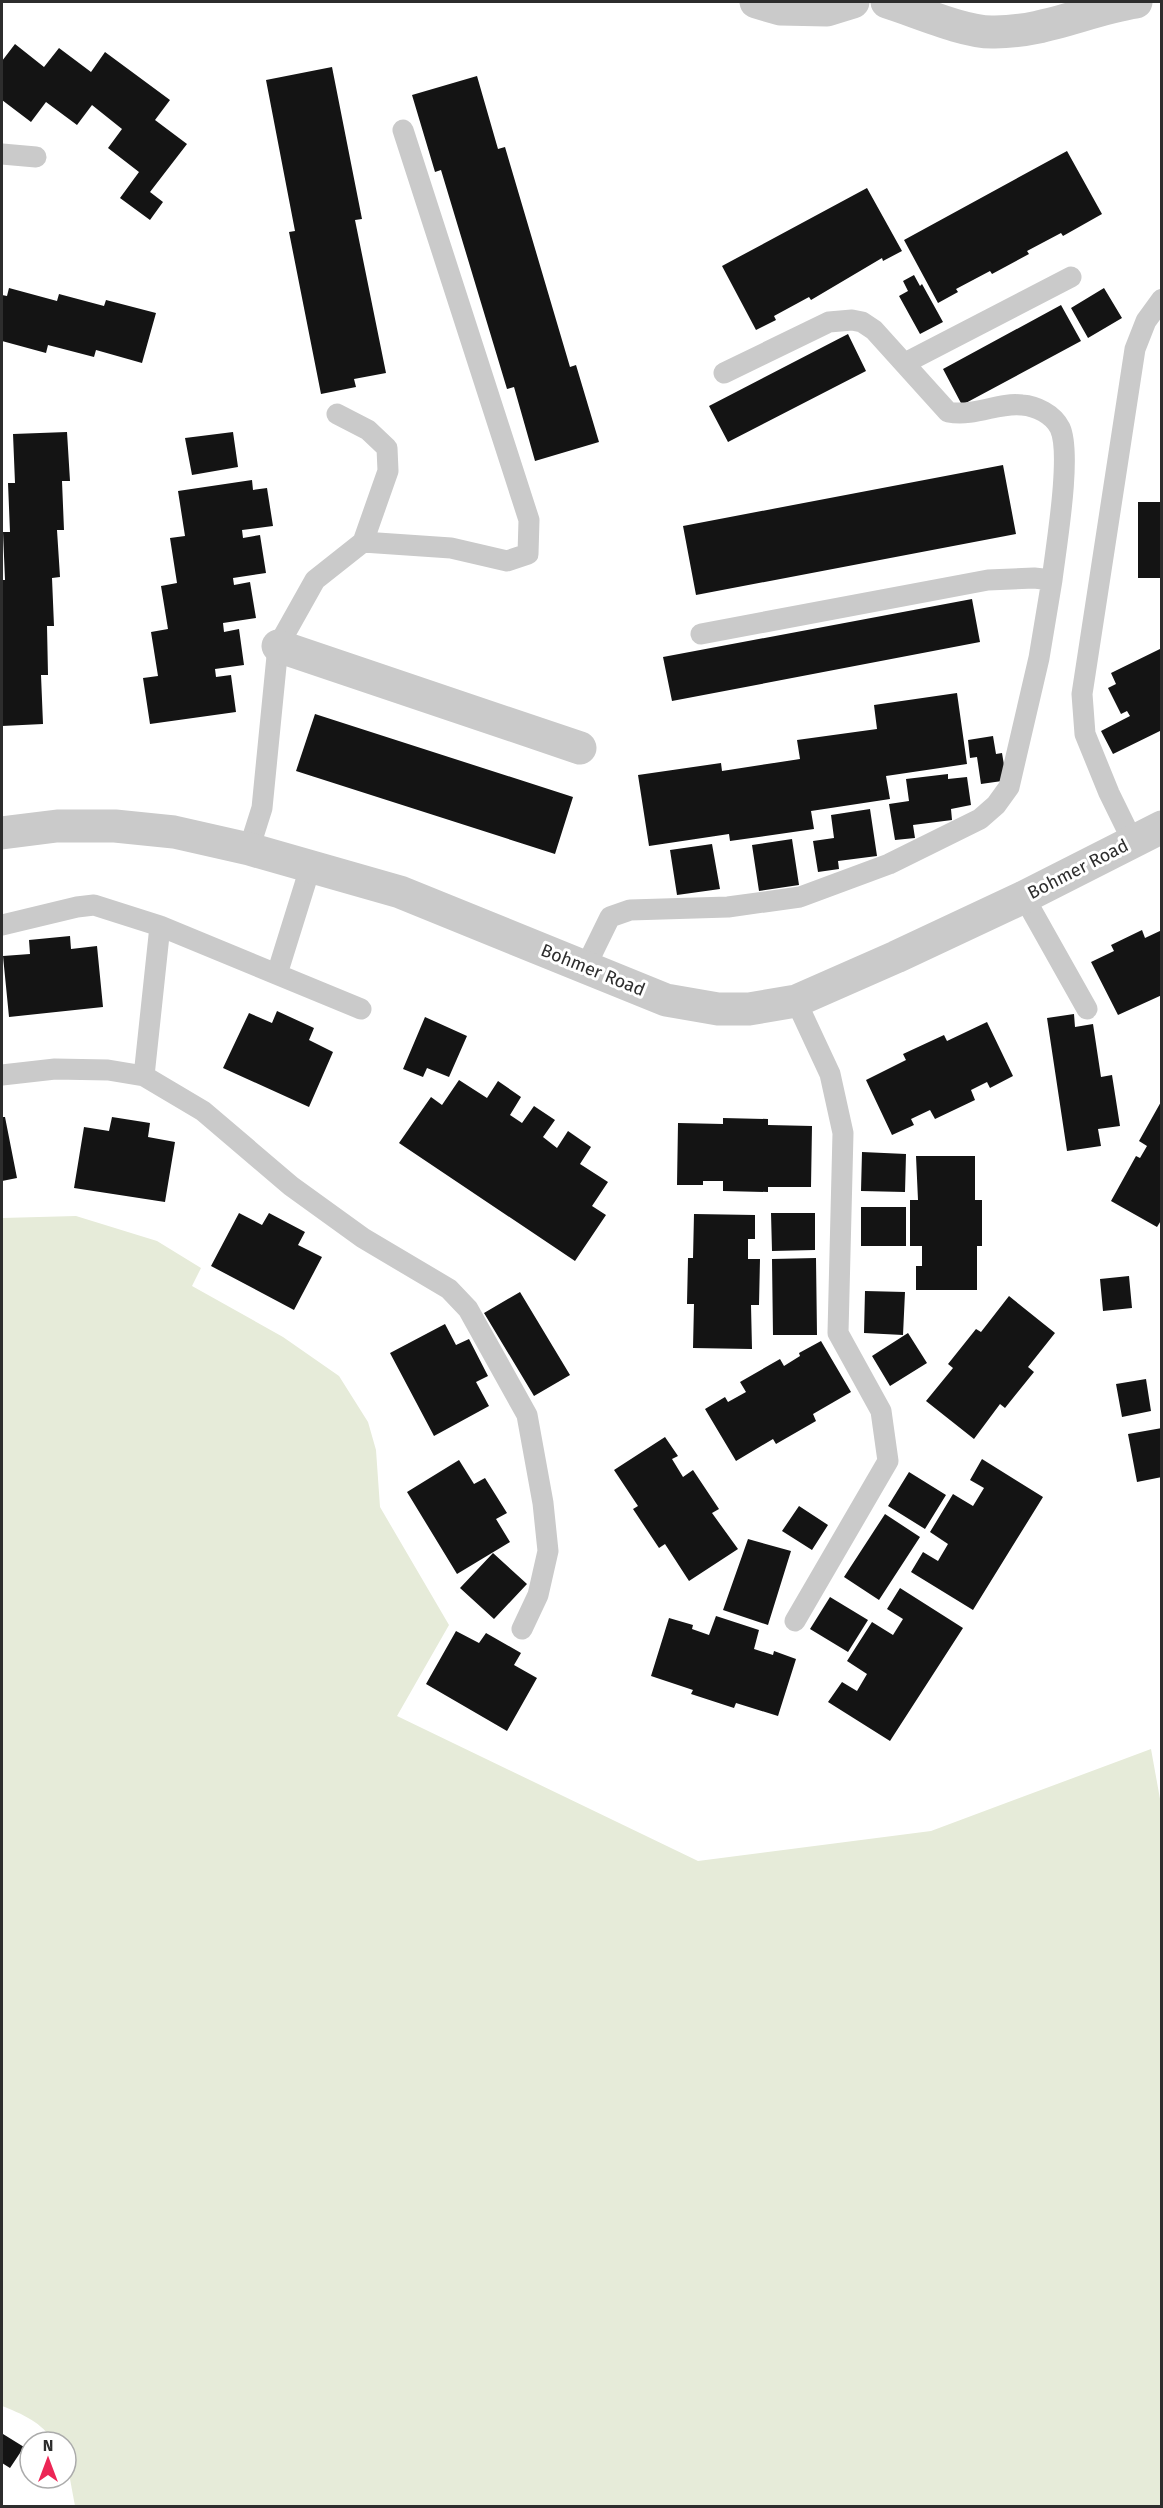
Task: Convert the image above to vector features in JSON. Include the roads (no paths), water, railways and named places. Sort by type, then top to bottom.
[{"type":"street","points":[[756,2],[780,9],[827,10],[853,2]]},
{"type":"street","points":[[887,2],[991,33],[1032,29],[1136,2]]},
{"type":"street","points":[[278,646],[580,748]]},
{"type":"street","name":"Bohmer Road","points":[[2,833],[57,826],[115,826],[174,832],[249,849],[400,892],[666,1000],[718,1009],[749,1009],[796,1001],[1024,897],[1147,834]]},
{"type":"lane","points":[[363,542],[451,548],[507,561],[528,554],[529,520],[403,130]]},
{"type":"lane","points":[[2,154],[36,157]]},
{"type":"lane","points":[[905,363],[1071,277]]},
{"type":"lane","points":[[1147,834],[1109,793],[1085,734],[1082,694],[1135,349],[1146,321],[1161,299]]},
{"type":"lane","points":[[586,966],[610,917],[630,910],[728,907],[800,897],[889,864],[980,819],[996,805],[1009,787],[1015,763],[1039,658],[1052,580],[1065,463],[1060,428],[1052,417],[1040,410],[1020,404],[962,414],[948,412],[905,363],[873,330],[862,322],[841,320],[829,322],[724,373]]},
{"type":"lane","points":[[249,849],[262,808],[278,646],[315,580],[363,542],[388,471],[387,448],[368,430],[337,414]]},
{"type":"lane","points":[[702,634],[988,580],[1034,578],[1052,580]]},
{"type":"lane","points":[[277,974],[311,865]]},
{"type":"lane","points":[[1024,897],[1087,1009]]},
{"type":"lane","points":[[2,925],[94,905],[160,926],[361,1009]]},
{"type":"lane","points":[[144,1076],[160,926]]},
{"type":"lane","points":[[795,1621],[888,1461],[881,1411],[838,1333],[843,1133],[830,1074],[796,1001]]},
{"type":"lane","points":[[2,1076],[55,1069],[108,1070],[144,1076],[203,1111],[291,1186],[363,1238],[449,1289],[468,1309],[526,1414],[543,1503],[548,1551],[538,1595],[522,1629]]}]
